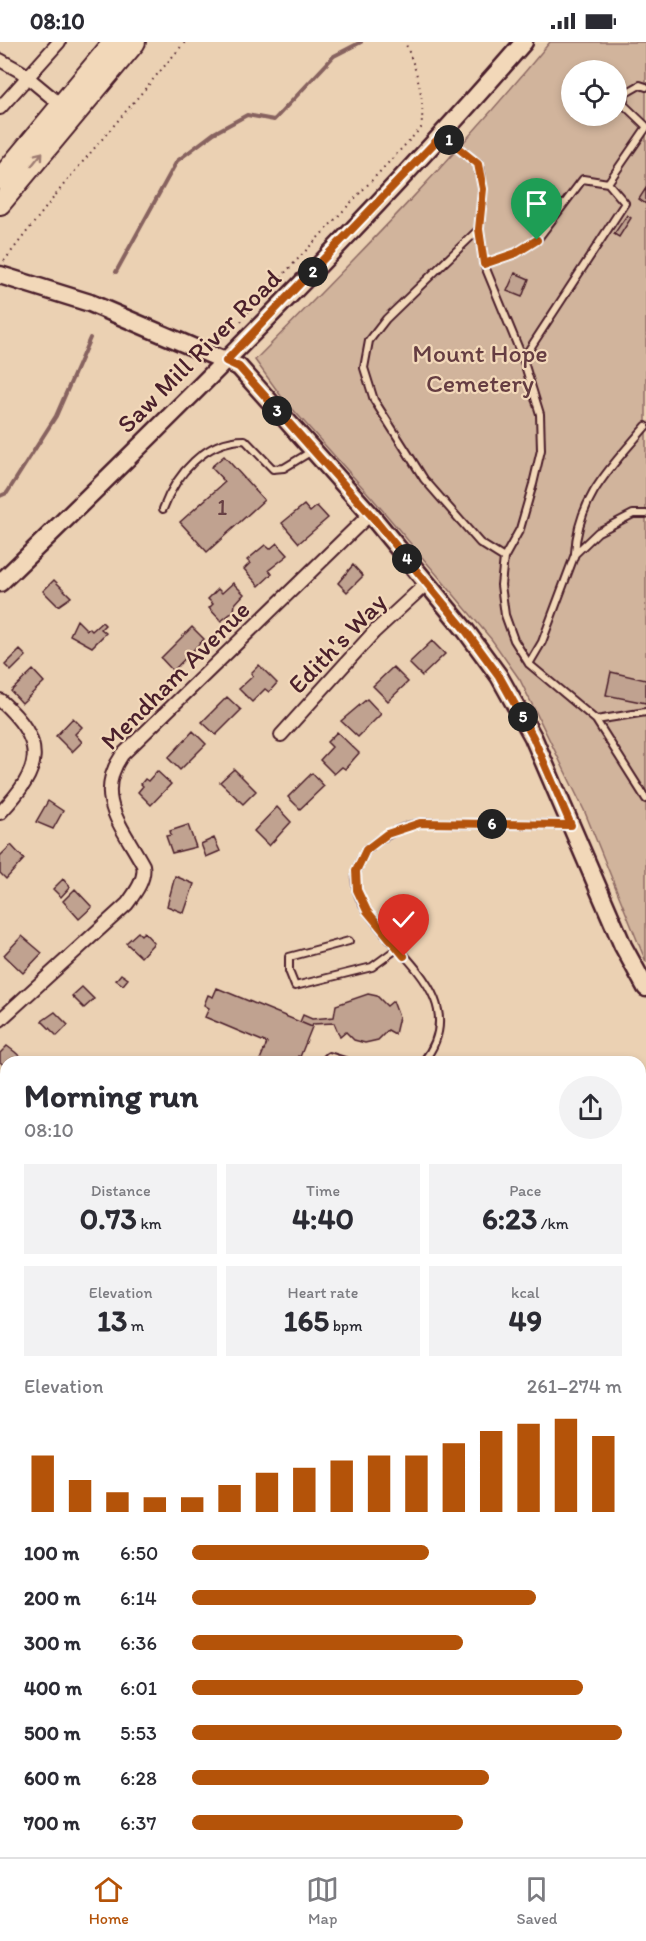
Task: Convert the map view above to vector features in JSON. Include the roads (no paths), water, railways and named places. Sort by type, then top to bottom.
[{"type":"highway","points":[[0,179],[114,42]]},
{"type":"highway","points":[[0,204],[135,42]]},
{"type":"main road","name":"Saw Mill River Road","points":[[0,583],[226,361],[442,135],[524,42]]},
{"type":"main road","points":[[2,273],[90,303],[239,367],[370,514],[499,676],[517,707],[571,825],[622,946],[646,988]]},
{"type":"street","points":[[0,108],[59,42]]},
{"type":"street","points":[[0,60],[27,76],[61,105]]},
{"type":"street","name":"Mendham Avenue","points":[[0,1020],[127,904],[135,894],[144,873],[142,865],[110,804],[108,787],[115,766],[122,755],[370,514]]},
{"type":"street","name":"Edith's Way","points":[[280,735],[375,632],[427,583]]},
{"type":"street","points":[[0,700],[22,719],[31,735],[33,766],[31,775],[0,813]]},
{"type":"lane","points":[[608,183],[646,127],[623,104],[626,93],[640,85],[646,87]]},
{"type":"lane","points":[[442,135],[478,164],[483,189],[479,229],[484,264],[523,359],[540,414],[541,450],[520,530],[504,558],[501,585],[505,615],[514,640],[529,664],[596,720],[646,799]]},
{"type":"lane","points":[[484,264],[516,253],[537,240],[583,179],[608,183],[625,203],[523,359]]},
{"type":"lane","points":[[479,229],[421,288],[386,319],[369,341],[364,368],[374,400],[424,479],[456,519],[480,543],[504,558]]},
{"type":"lane","points":[[529,664],[542,642],[575,554],[576,531],[589,498],[600,480],[646,426]]},
{"type":"lane","points":[[163,509],[170,490],[189,464],[231,440],[245,440],[273,469],[284,468],[312,451]]},
{"type":"lane","points":[[575,554],[598,532],[633,514],[646,514]]},
{"type":"lane","points":[[596,720],[646,712]]},
{"type":"lane","points":[[428,1056],[434,1049],[439,1024],[438,1007],[431,987],[367,911],[357,890],[356,871],[366,850],[387,834],[420,823],[571,825]]},
{"type":"lane","points":[[349,941],[289,957],[289,971],[295,986],[372,967],[398,948]]},
{"type":"waterway","points":[[116,272],[177,161],[214,133],[247,115],[274,120],[334,56],[361,42]]},
{"type":"waterway","points":[[0,496],[7,493],[56,416],[90,338]]},
{"type":"park label","name":"Mount Hope Cemetery","points":[[480,368]]}]
